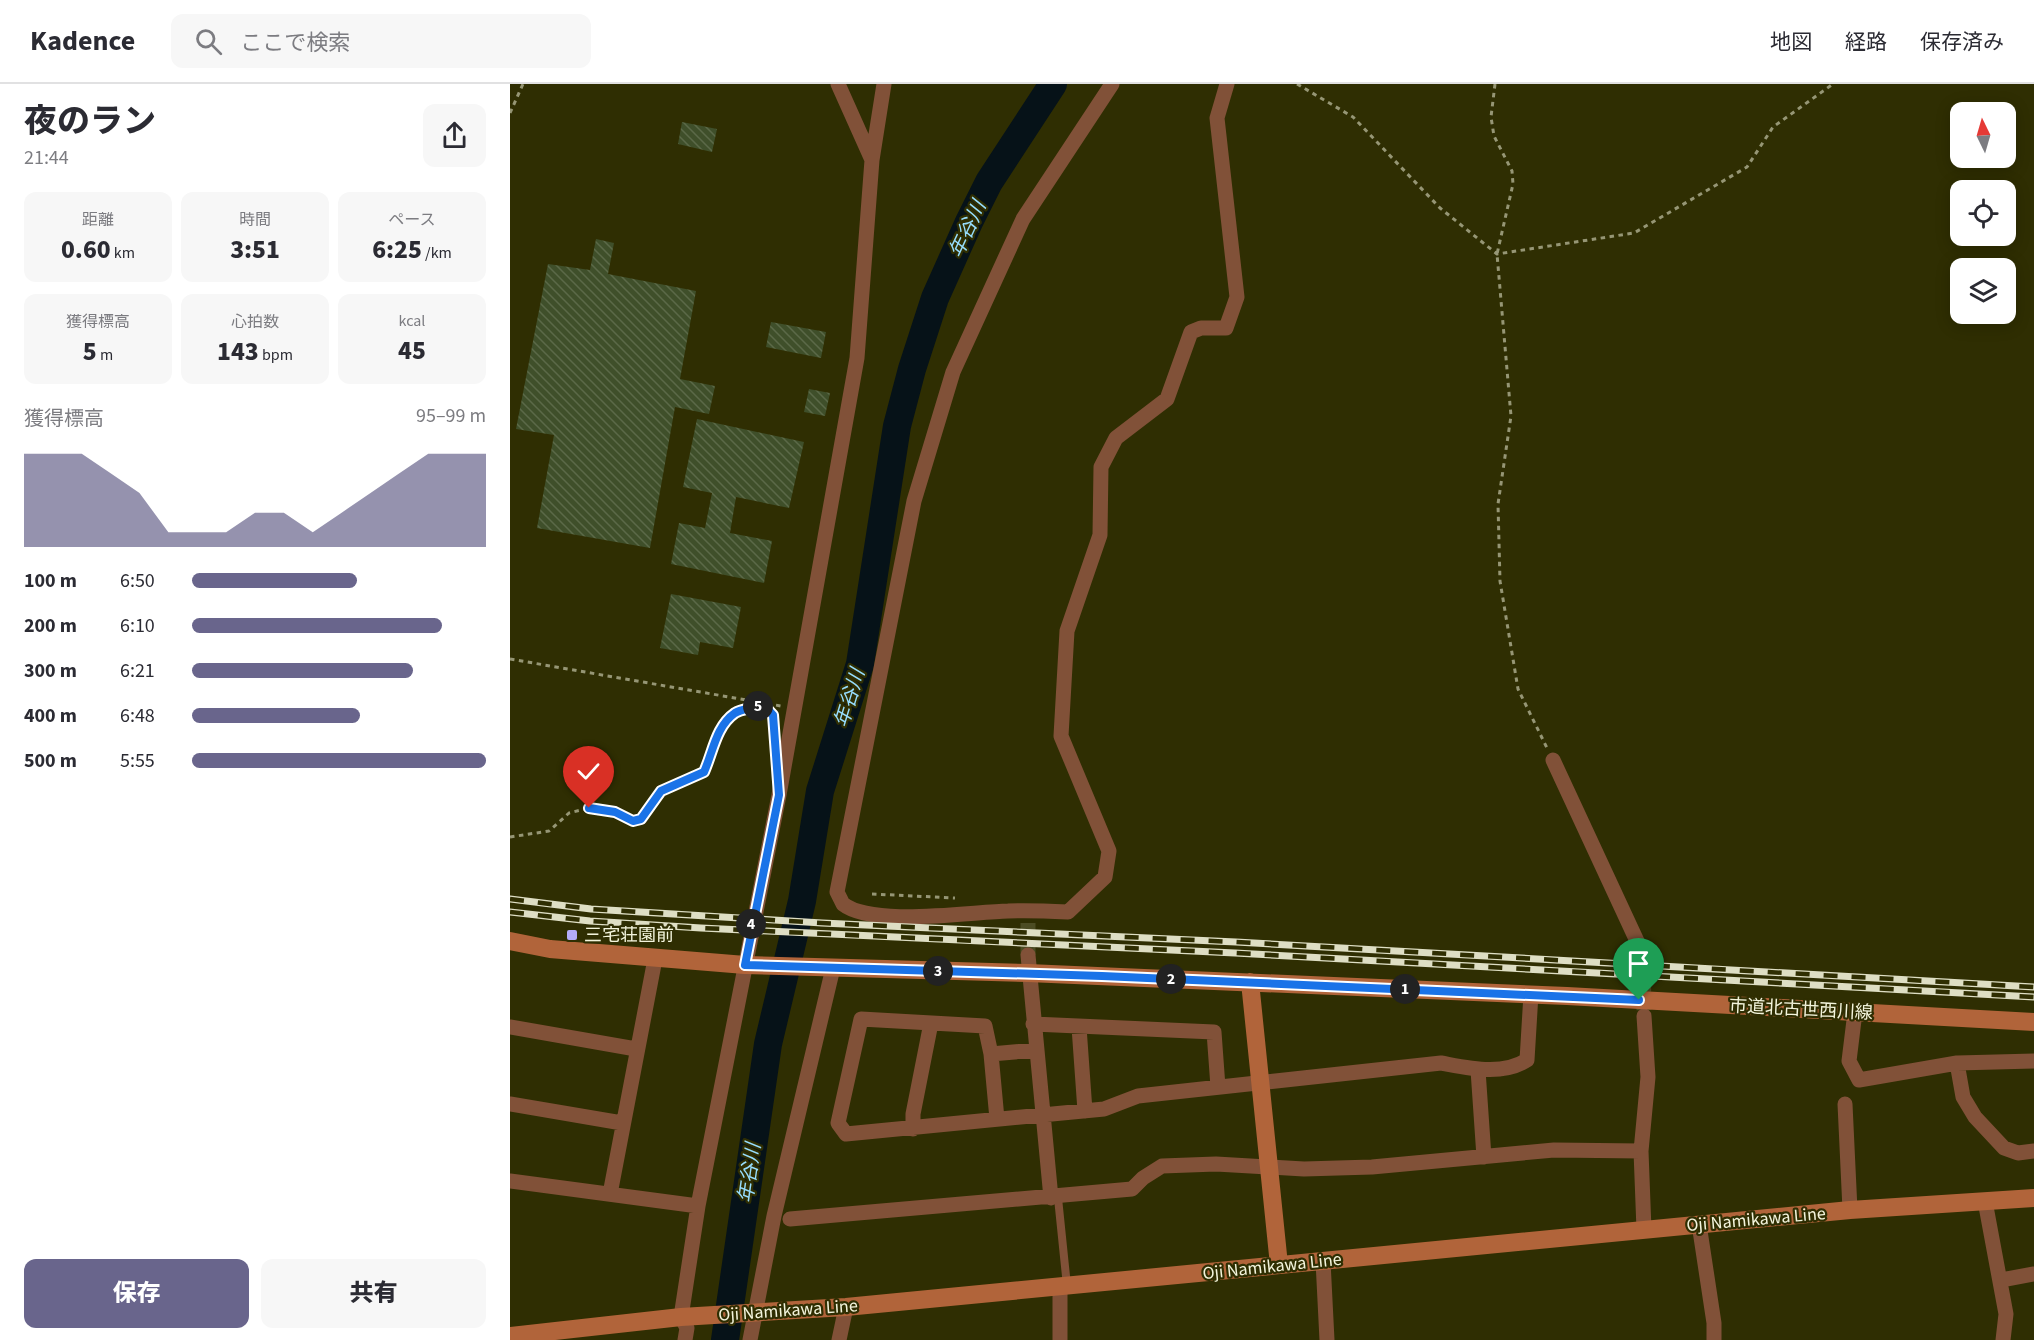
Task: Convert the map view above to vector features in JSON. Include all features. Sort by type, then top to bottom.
[{"type":"street","points":[[838,84],[872,160]]},
{"type":"street","points":[[685,1340],[698,1206],[752,965],[794,708],[857,358],[872,160],[884,84]]},
{"type":"street","points":[[1112,84],[1023,219],[953,372],[914,501],[837,892],[843,904],[864,914],[1028,917],[1068,912],[1105,877],[1109,851],[1061,736],[1067,631],[1100,535],[1101,467],[1116,438],[1167,399],[1191,332],[1201,328],[1226,328],[1237,297],[1217,118],[1227,84]]},
{"type":"street","points":[[1553,760],[1642,954]]},
{"type":"street","name":"市道北古世西川線","points":[[510,941],[550,949],[752,965],[1028,973],[1530,994],[2034,1022]]},
{"type":"street","points":[[1028,955],[1042,1115],[1055,1198]]},
{"type":"street","points":[[610,1194],[655,959]]},
{"type":"street","points":[[750,1340],[751,1313],[833,968]]},
{"type":"street","points":[[1250,982],[1279,1265]]},
{"type":"street","points":[[997,1119],[992,1054],[985,1026],[861,1019],[838,1123],[846,1134],[1104,1109],[1138,1096],[1441,1063],[1478,1070],[1516,1068],[1527,1060],[1530,994]]},
{"type":"street","points":[[1855,1012],[1849,1061],[1859,1080],[1957,1063],[2034,1061]]},
{"type":"street","points":[[1644,1016],[1648,1077],[1641,1151],[1644,1230]]},
{"type":"street","points":[[913,1129],[913,1114],[931,1023]]},
{"type":"street","points":[[1033,1024],[1214,1032],[1218,1087]]},
{"type":"street","points":[[510,1027],[636,1049]]},
{"type":"street","points":[[1079,1027],[1085,1111]]},
{"type":"street","points":[[992,1054],[1036,1050]]},
{"type":"street","points":[[1957,1063],[1963,1097],[1975,1117],[2004,1148],[2018,1153],[2034,1151]]},
{"type":"street","points":[[1478,1070],[1484,1157]]},
{"type":"street","points":[[510,1104],[622,1123]]},
{"type":"street","points":[[1845,1104],[1850,1210]]},
{"type":"street","points":[[790,1220],[1055,1198],[1132,1189],[1143,1178],[1162,1166],[1216,1164],[1268,1167],[1372,1167],[1554,1150],[1641,1151]]},
{"type":"street","points":[[510,1181],[698,1206]]},
{"type":"street","name":"Oji Namikawa Line","points":[[510,1336],[689,1316],[846,1307],[1850,1210],[2034,1199]]},
{"type":"street","points":[[1985,1202],[2006,1314],[2003,1340]]},
{"type":"street","points":[[1699,1224],[1714,1323],[1714,1340]]},
{"type":"street","points":[[1323,1261],[1327,1340]]},
{"type":"street","points":[[2001,1280],[2034,1274]]},
{"type":"street","points":[[1060,1340],[1063,1286]]},
{"type":"street","points":[[839,1340],[846,1307]]},
{"type":"lane","points":[[1055,1198],[1063,1286]]},
{"type":"path","points":[[510,112],[524,84]]},
{"type":"path","points":[[1297,84],[1353,117],[1440,208],[1497,254],[1634,233],[1747,167],[1773,127],[1833,84]]},
{"type":"path","points":[[1495,84],[1491,117],[1494,136],[1512,171],[1513,184],[1497,254],[1510,416],[1498,504],[1500,581],[1518,689],[1553,760]]},
{"type":"path","points":[[510,659],[794,708]]},
{"type":"path","points":[[762,703],[773,715],[774,744]]},
{"type":"path","points":[[510,837],[549,831],[569,813],[589,808],[615,812],[633,821],[641,819],[661,791],[704,772],[721,726],[737,712],[755,708],[762,703]]},
{"type":"building","points":[[682,122],[717,129],[712,152],[678,144]]},
{"type":"building","points":[[596,239],[614,243],[608,274],[696,291],[680,379],[715,386],[709,414],[675,407],[650,548],[537,528],[554,435],[516,429],[548,264],[590,270]]},
{"type":"building","points":[[771,322],[826,332],[821,358],[766,347]]},
{"type":"building","points":[[809,389],[830,393],[825,416],[804,412]]},
{"type":"building","points":[[697,419],[804,442],[789,508],[736,497],[730,533],[772,541],[764,583],[671,564],[679,523],[705,528],[712,493],[683,487]]},
{"type":"building","points":[[671,594],[741,607],[733,648],[700,642],[698,655],[660,648]]},
{"type":"waterway","name":"年谷川","points":[[725,1340],[768,1044],[802,901],[820,791],[860,664],[897,426],[912,369],[935,298],[969,222],[989,182],[1053,84]]},
{"type":"tunnel","points":[[1028,923],[1028,955]]},
{"type":"tunnel","points":[[1643,954],[1644,1010]]},
{"type":"railway","points":[[510,899],[591,909],[822,923],[1236,942],[2034,987]]},
{"type":"railway","points":[[510,912],[590,921],[701,928],[1235,953],[2034,997]]},
{"type":"place","name":"三宅荘園前","points":[[572,935]]},
{"type":"route","points":[[589,808],[615,812],[633,821],[641,819],[661,791],[704,772],[721,726],[737,712],[755,708],[762,703],[773,715],[779,795],[745,965],[1028,973],[1639,1000]]}]
